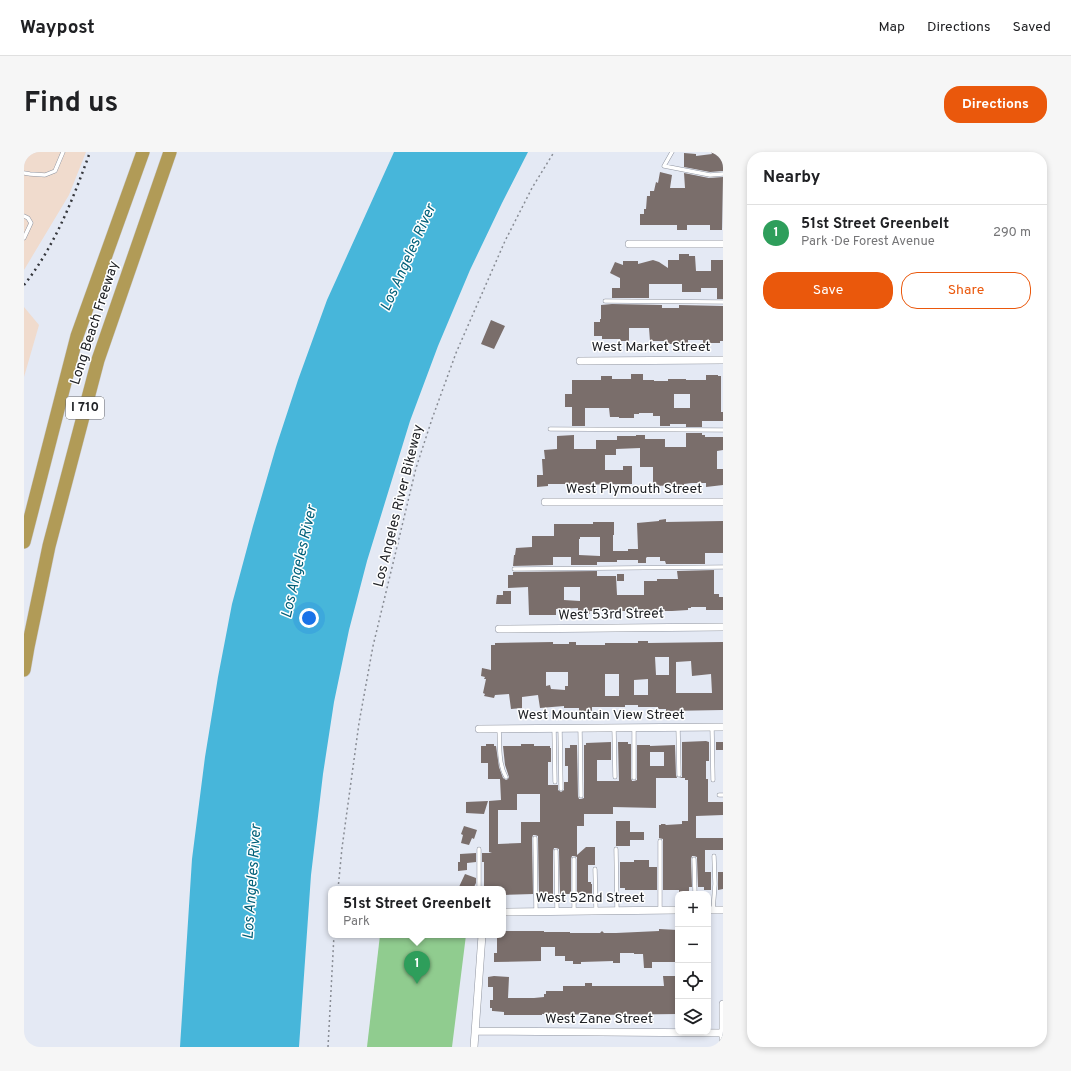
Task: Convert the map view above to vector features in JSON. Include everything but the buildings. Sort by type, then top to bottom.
[{"type":"highway","name":"Long Beach Freeway","points":[[24,542],[77,336],[143,152]]},
{"type":"highway","name":"Long Beach Freeway","points":[[24,670],[49,546],[98,360],[170,152]]},
{"type":"street","points":[[629,244],[723,244]]},
{"type":"street","name":"West Market Street","points":[[580,361],[723,360]]},
{"type":"street","name":"West Plymouth Street","points":[[545,502],[723,502]]},
{"type":"street","name":"West 53rd Street","points":[[499,629],[723,627]]},
{"type":"street","name":"West Mountain View Street","points":[[479,729],[723,727]]},
{"type":"street","name":"West 52nd Street","points":[[506,912],[675,910]]},
{"type":"street","points":[[711,910],[723,910]]},
{"type":"street","points":[[474,1047],[482,938]]},
{"type":"street","points":[[723,1004],[723,1045]]},
{"type":"street","name":"West Zane Street","points":[[475,1031],[723,1033]]},
{"type":"lane","points":[[24,173],[45,175],[55,171],[63,152]]},
{"type":"lane","points":[[672,152],[664,166],[710,175],[723,174]]},
{"type":"lane","points":[[24,216],[28,218],[31,223],[24,238]]},
{"type":"lane","points":[[605,301],[723,302]]},
{"type":"lane","points":[[550,429],[723,430]]},
{"type":"lane","points":[[514,569],[723,567]]},
{"type":"lane","points":[[678,727],[679,775]]},
{"type":"lane","points":[[712,727],[713,780]]},
{"type":"lane","points":[[499,728],[501,763],[503,773],[506,777]]},
{"type":"lane","points":[[554,782],[557,728]]},
{"type":"lane","points":[[557,728],[561,789]]},
{"type":"lane","points":[[580,728],[581,796]]},
{"type":"lane","points":[[614,728],[615,776]]},
{"type":"lane","points":[[634,728],[634,778]]},
{"type":"lane","points":[[535,838],[536,911]]},
{"type":"lane","points":[[660,841],[660,910]]},
{"type":"lane","points":[[479,849],[479,886]]},
{"type":"lane","points":[[616,849],[617,911]]},
{"type":"lane","points":[[556,851],[557,911]]},
{"type":"lane","points":[[711,910],[715,884],[714,856]]},
{"type":"lane","points":[[694,858],[695,891]]},
{"type":"lane","points":[[574,859],[574,911]]},
{"type":"lane","points":[[595,869],[596,911]]},
{"type":"path","name":"Los Angeles River Bikeway","points":[[338,886],[359,723],[374,646],[416,468],[432,419],[468,325],[508,234],[532,188],[554,152]]},
{"type":"path","points":[[328,1047],[334,938]]},
{"type":"shaded area","points":[[24,152],[86,152],[69,195],[24,270]]},
{"type":"shaded area","points":[[24,307],[39,325],[24,377]]},
{"type":"green space","points":[[380,938],[466,938],[452,1047],[367,1047]]},
{"type":"water","name":"Los Angeles River","points":[[394,152],[528,152],[470,270],[438,346],[410,421],[367,561],[349,630],[334,702],[323,774],[311,875],[299,1047],[180,1047],[192,859],[205,757],[232,604],[276,447],[298,380],[327,300]]},
{"type":"railway","points":[[24,285],[45,254],[62,222],[90,152]]},
{"type":"place","name":"51st Street Greenbelt","points":[[417,984]]}]
